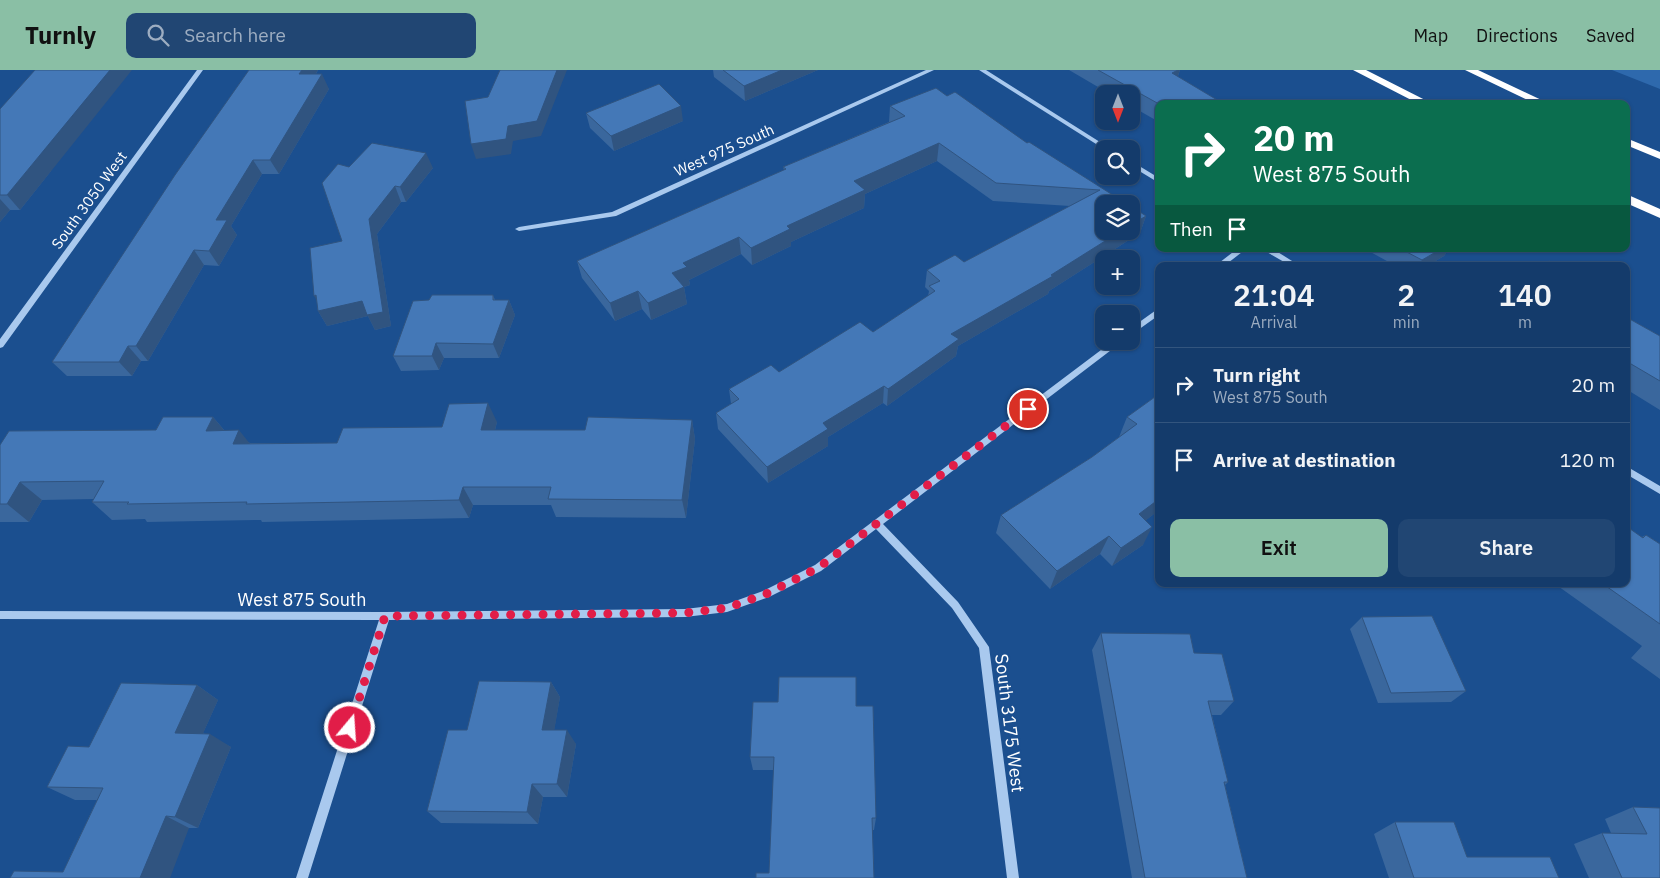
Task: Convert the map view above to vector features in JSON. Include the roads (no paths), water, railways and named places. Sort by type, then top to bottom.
[{"type":"highway","points":[[1358,70],[1420,100]]},
{"type":"highway","points":[[1470,70],[1536,100]]},
{"type":"highway","points":[[1630,143],[1660,156]]},
{"type":"highway","points":[[1630,200],[1660,214]]},
{"type":"street","name":"South 3050 West","points":[[0,345],[200,70]]},
{"type":"street","name":"West 975 South","points":[[519,229],[614,214],[931,70]]},
{"type":"street","points":[[982,70],[1095,141]]},
{"type":"street","points":[[1140,169],[1155,179]]},
{"type":"street","points":[[1224,262],[1238,252]]},
{"type":"street","points":[[1273,252],[1289,262]]},
{"type":"street","points":[[1140,325],[1155,314]]},
{"type":"street","name":"West 875 South","points":[[0,615],[385,616],[685,613],[727,608],[766,594],[818,568],[1107,350]]},
{"type":"street","points":[[1630,471],[1660,490]]},
{"type":"street","name":"South 3175 West","points":[[876,523],[955,605],[984,647],[1013,878]]},
{"type":"street","points":[[302,878],[385,616]]}]
